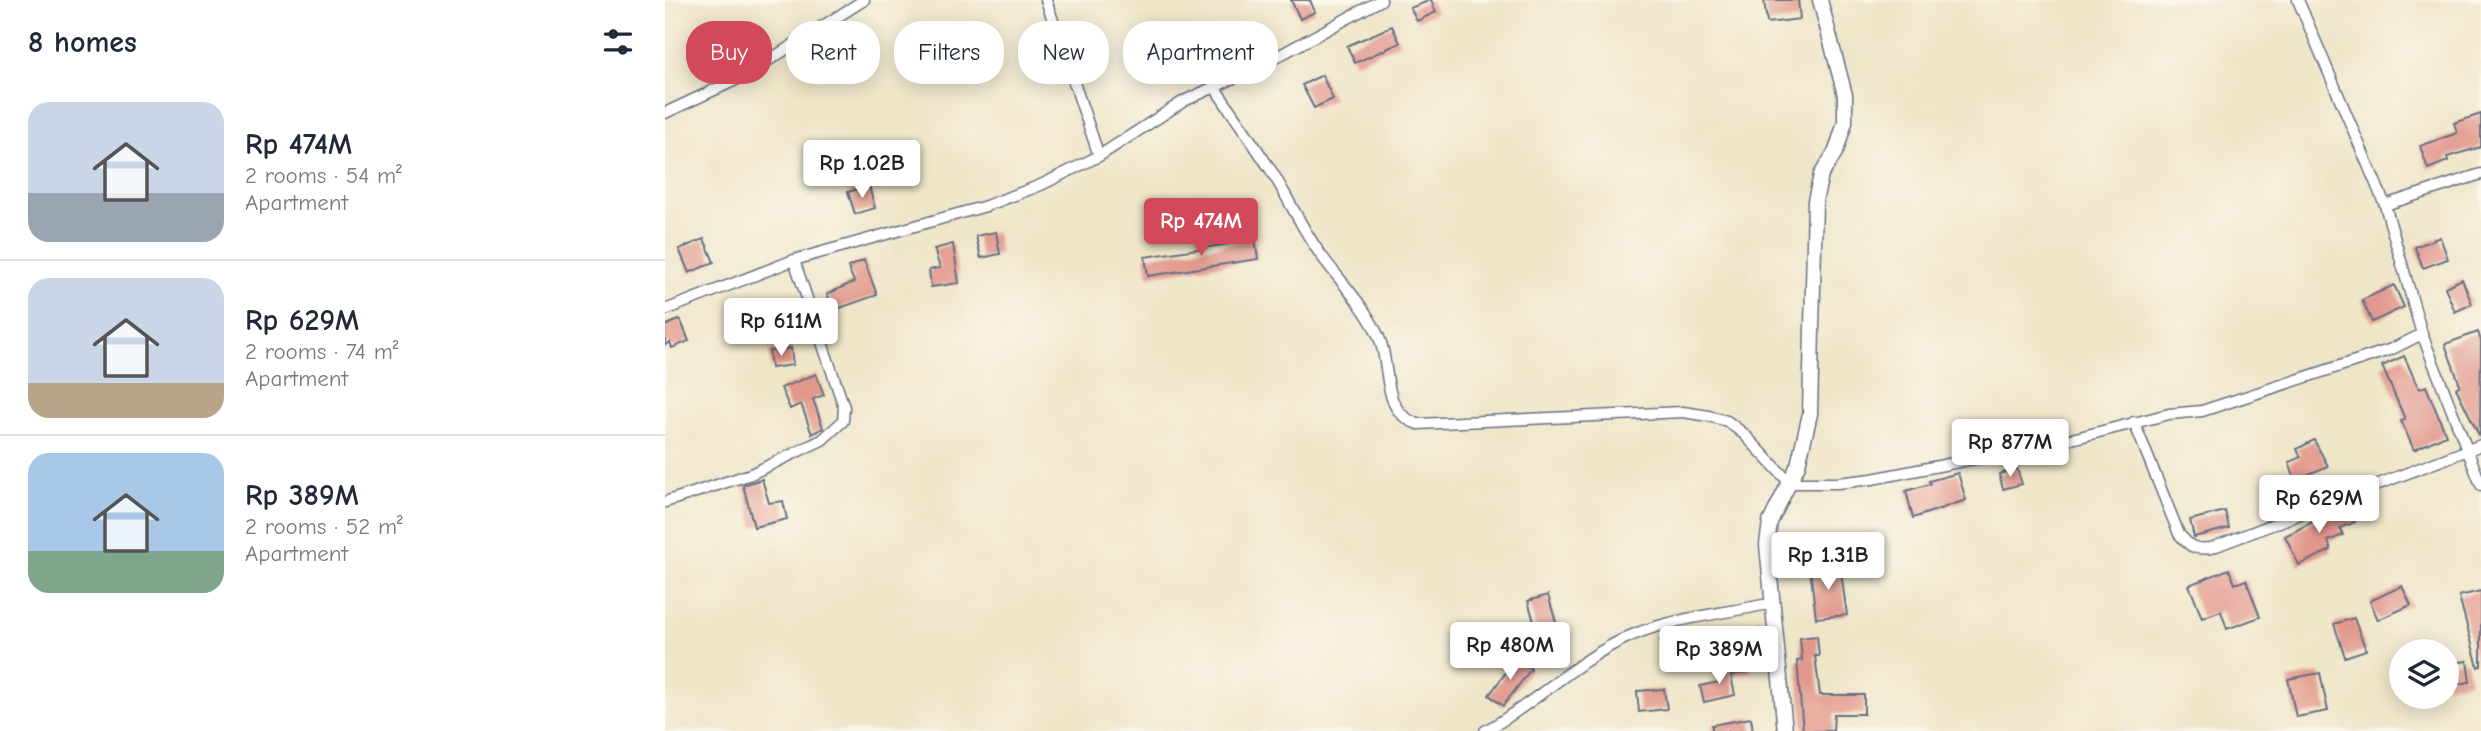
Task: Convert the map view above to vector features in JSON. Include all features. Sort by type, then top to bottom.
[{"type":"street","points":[[665,113],[744,75],[865,0]]},
{"type":"street","points":[[1046,0],[1099,156]]},
{"type":"street","points":[[665,310],[794,260],[986,206],[1099,156],[1184,101],[1215,88],[1381,0]]},
{"type":"street","points":[[1785,731],[1779,693],[1767,545],[1770,522],[1790,483],[1809,414],[1815,201],[1821,175],[1836,151],[1845,122],[1846,95],[1820,0]]},
{"type":"street","points":[[2298,0],[2385,205],[2422,334],[2481,485]]},
{"type":"street","points":[[1215,88],[1273,174],[1320,253],[1377,331],[1387,354],[1390,394],[1397,410],[1406,420],[1418,424],[1683,412],[1727,421],[1744,434],[1790,483],[1838,483],[1872,479],[2056,443],[2134,422],[2202,411],[2246,399],[2392,349],[2422,334]]},
{"type":"street","points":[[2385,205],[2481,174]]},
{"type":"street","points":[[665,502],[786,458],[834,432],[843,421],[844,407],[794,260]]},
{"type":"street","points":[[2134,422],[2179,534],[2190,547],[2198,550],[2211,548],[2481,445]]},
{"type":"street","points":[[1485,731],[1509,718],[1582,664],[1628,637],[1651,629],[1773,603]]},
{"type":"building","points":[[1291,0],[1310,0],[1315,12],[1300,19]]},
{"type":"building","points":[[1431,0],[1436,12],[1417,21],[1410,8]]},
{"type":"building","points":[[1764,0],[1798,0],[1800,19],[1767,23]]},
{"type":"building","points":[[1392,26],[1400,43],[1355,63],[1347,46]]},
{"type":"building","points":[[1322,75],[1333,99],[1314,108],[1302,85]]},
{"type":"building","points":[[2481,114],[2481,147],[2447,157],[2448,161],[2428,169],[2420,146],[2457,133],[2454,123]]},
{"type":"building","points":[[869,186],[875,208],[855,214],[848,192]]},
{"type":"building","points":[[996,232],[1000,254],[981,258],[976,236]]},
{"type":"building","points":[[2440,237],[2448,259],[2423,268],[2415,247]]},
{"type":"building","points":[[704,239],[714,262],[689,273],[679,249]]},
{"type":"building","points":[[1255,240],[1258,259],[1148,276],[1145,257]]},
{"type":"building","points":[[953,244],[959,283],[931,287],[929,270],[940,268],[934,249]]},
{"type":"building","points":[[864,260],[877,295],[834,310],[827,294],[854,282],[848,267]]},
{"type":"building","points":[[2462,279],[2472,304],[2455,312],[2445,287]]},
{"type":"building","points":[[2394,285],[2404,307],[2372,322],[2362,300]]},
{"type":"building","points":[[680,319],[689,341],[672,348],[670,342],[665,345],[665,326]]},
{"type":"building","points":[[2478,332],[2481,341],[2480,437],[2456,388],[2460,385],[2445,344]]},
{"type":"building","points":[[791,348],[793,365],[771,368],[769,351]]},
{"type":"building","points":[[2404,356],[2419,389],[2426,386],[2446,435],[2414,450],[2401,421],[2405,419],[2382,366]]},
{"type":"building","points":[[816,374],[824,395],[813,399],[823,428],[812,434],[801,404],[790,409],[781,388]]},
{"type":"building","points":[[2314,440],[2328,466],[2295,480],[2289,462],[2301,457],[2297,449]]},
{"type":"building","points":[[2017,469],[2022,484],[2003,489],[1999,474]]},
{"type":"building","points":[[1958,473],[1966,500],[1913,518],[1906,491]]},
{"type":"building","points":[[762,479],[769,503],[783,501],[787,519],[754,527],[743,485]]},
{"type":"building","points":[[2348,504],[2355,522],[2340,528],[2343,535],[2328,541],[2331,550],[2299,565],[2285,536]]},
{"type":"building","points":[[2225,511],[2229,528],[2194,537],[2190,520]]},
{"type":"building","points":[[1840,565],[1847,615],[1816,618],[1810,568]]},
{"type":"building","points":[[2229,569],[2235,584],[2246,580],[2260,617],[2227,629],[2221,611],[2202,618],[2189,585]]},
{"type":"building","points":[[2402,586],[2411,605],[2378,620],[2370,601]]},
{"type":"building","points":[[2481,591],[2481,666],[2478,667],[2459,596]]},
{"type":"building","points":[[1548,595],[1560,636],[1540,642],[1528,601]]},
{"type":"building","points":[[2354,618],[2366,650],[2345,657],[2334,624]]},
{"type":"building","points":[[1760,629],[1762,651],[1749,652],[1752,671],[1732,675],[1730,632]]},
{"type":"building","points":[[1817,636],[1819,656],[1815,656],[1820,695],[1864,695],[1864,714],[1834,714],[1833,731],[1803,731],[1797,661],[1802,660],[1800,638]]},
{"type":"building","points":[[1674,637],[1677,648],[1702,643],[1706,658],[1665,667],[1660,640]]},
{"type":"building","points":[[1517,658],[1531,669],[1503,706],[1489,695]]},
{"type":"building","points":[[2467,661],[2470,682],[2459,684],[2459,662]]},
{"type":"building","points":[[1729,666],[1735,695],[1704,702],[1700,686],[1719,682],[1717,668]]},
{"type":"building","points":[[2320,673],[2328,711],[2296,717],[2288,679]]},
{"type":"building","points":[[1664,689],[1667,709],[1639,712],[1637,691]]},
{"type":"building","points":[[1751,718],[1753,731],[1712,731],[1712,725]]}]
